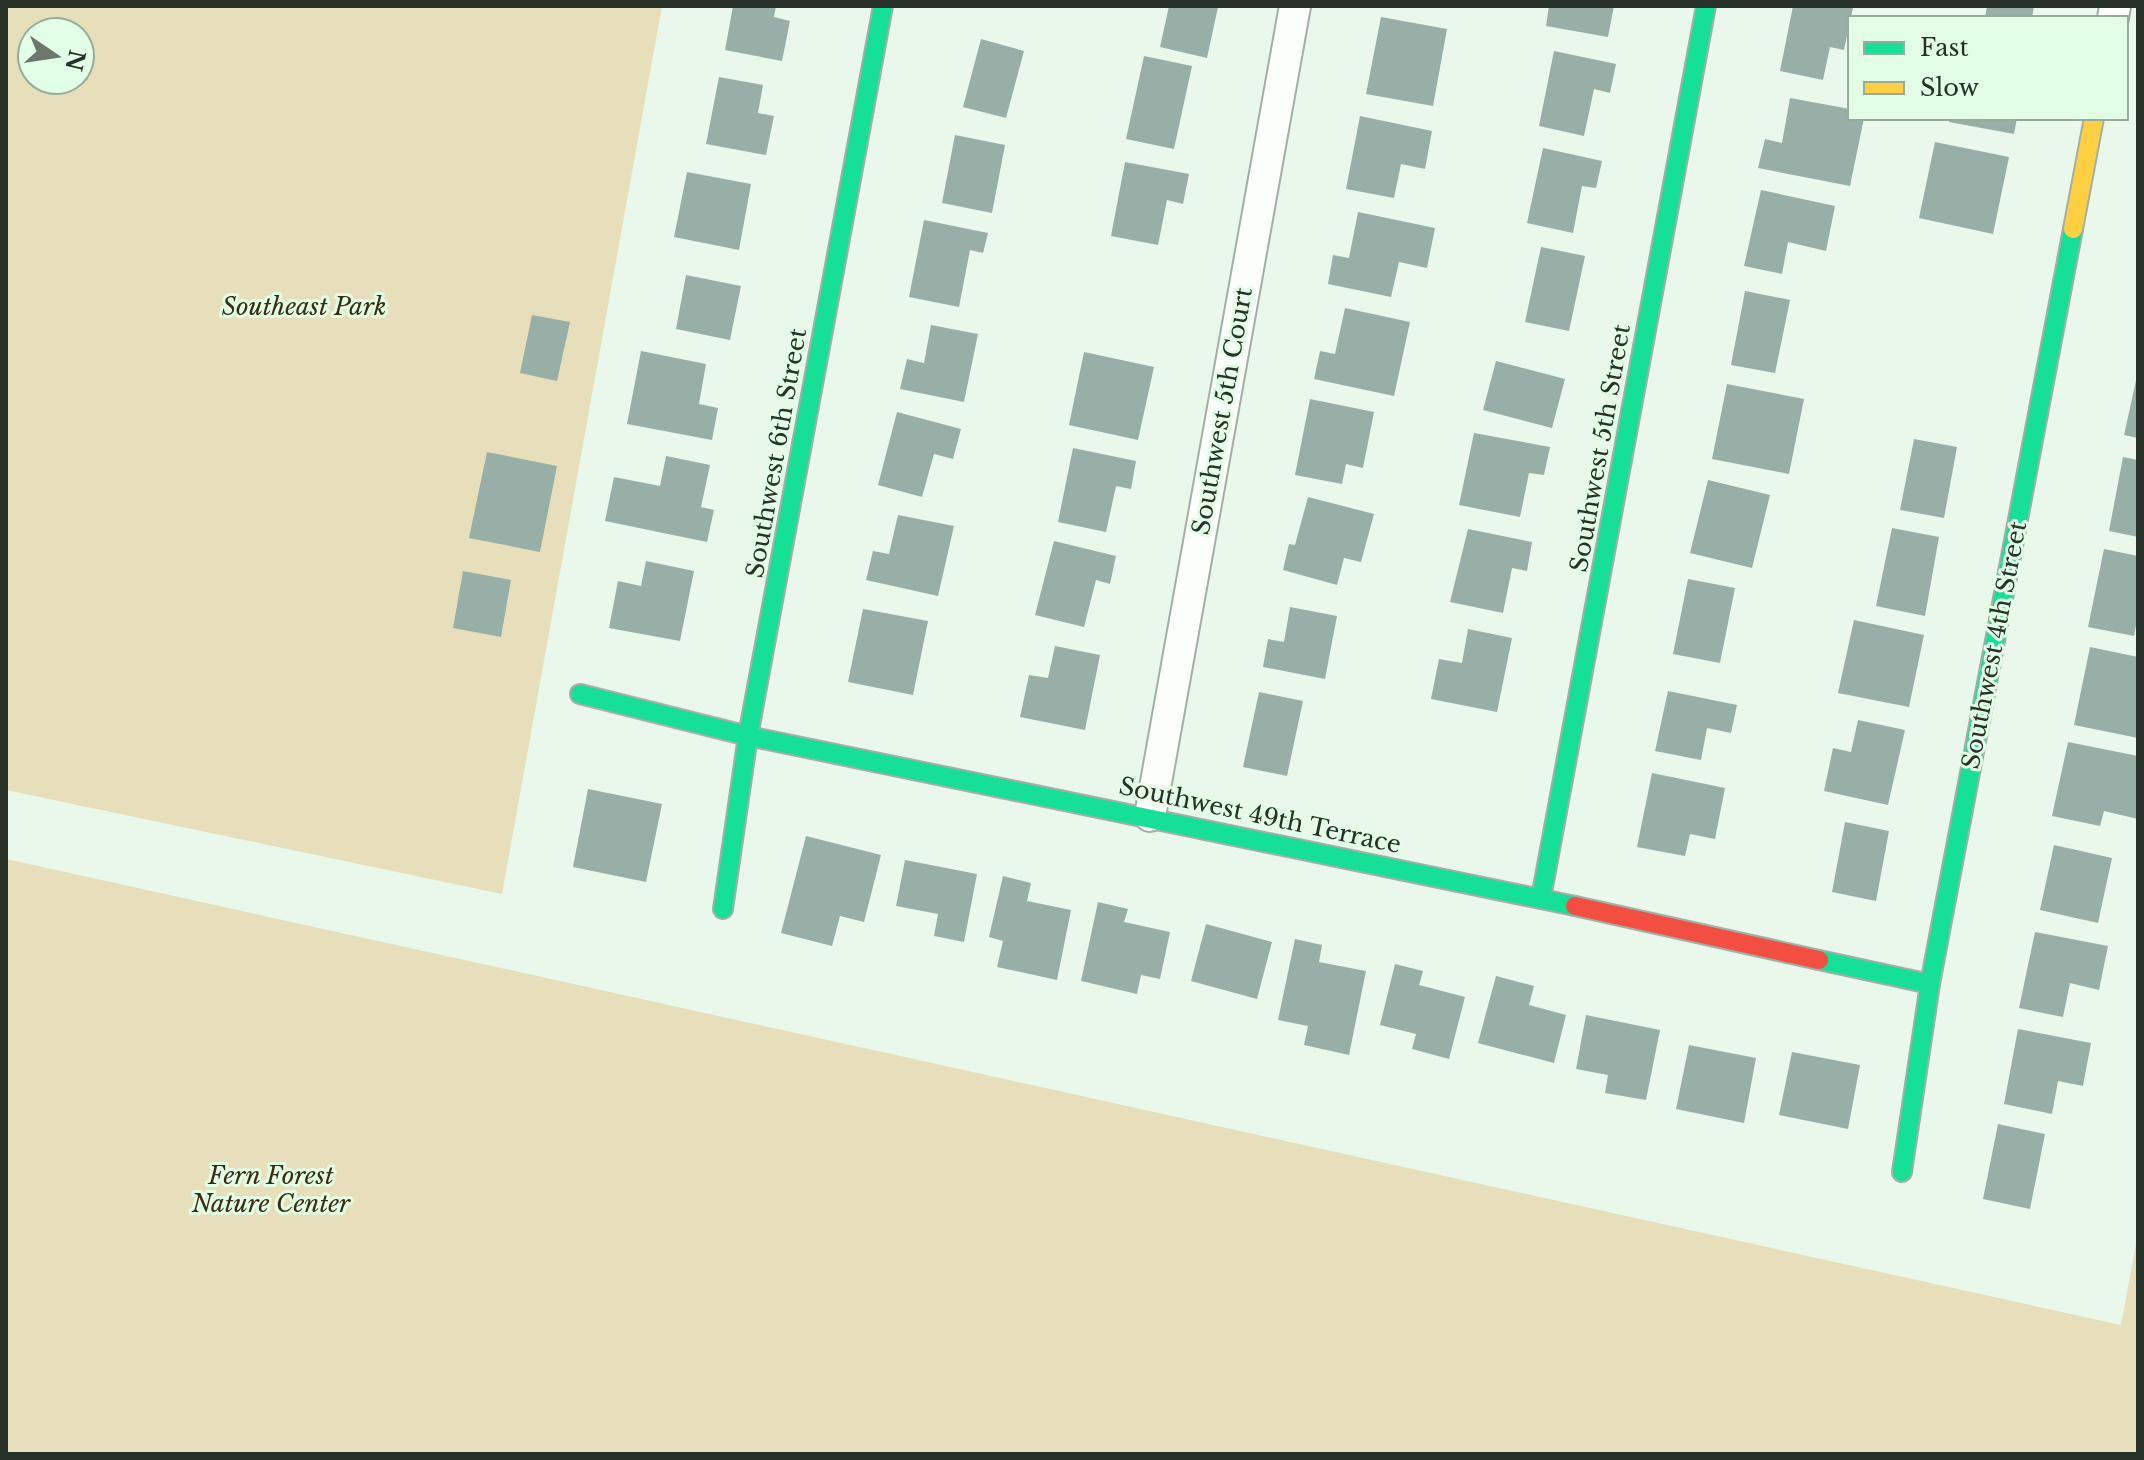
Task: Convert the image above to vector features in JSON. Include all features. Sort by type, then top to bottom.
[{"type":"street","name":"Southwest 6th Street","points":[[723,909],[748,736],[883,6]]},
{"type":"street","name":"Southwest 5th Court","points":[[1150,816],[1295,6]]},
{"type":"street","name":"Southwest 5th Street","points":[[1541,898],[1706,6]]},
{"type":"street","name":"Southwest 4th Street","points":[[1902,1172],[1930,984],[2094,120]]},
{"type":"street","name":"Southwest 49th Terrace","points":[[580,694],[748,736],[1541,898],[1930,984]]},
{"type":"green space","name":"Southeast Park","points":[[6,6],[662,6],[502,894],[6,790]]},
{"type":"green space","name":"Fern Forest Nature Center","points":[[6,859],[2121,1325],[2138,1233],[2138,1454],[6,1454]]},
{"type":"building","points":[[733,6],[776,6],[774,17],[790,21],[782,61],[725,50]]},
{"type":"building","points":[[1169,6],[1218,7],[1207,58],[1160,47]]},
{"type":"building","points":[[1549,6],[1614,6],[1608,37],[1546,26]]},
{"type":"building","points":[[1793,6],[1853,8],[1851,16],[1848,16],[1844,50],[1830,47],[1823,80],[1780,71]]},
{"type":"building","points":[[1987,6],[2034,6],[2032,16],[1985,16]]},
{"type":"building","points":[[1381,17],[1447,29],[1433,106],[1366,94]]},
{"type":"building","points":[[981,39],[1024,51],[1006,118],[963,107]]},
{"type":"building","points":[[1554,51],[1616,64],[1610,93],[1594,89],[1584,136],[1539,126]]},
{"type":"building","points":[[1144,56],[1192,66],[1174,149],[1126,139]]},
{"type":"building","points":[[719,77],[763,85],[758,113],[774,116],[766,155],[706,144]]},
{"type":"building","points":[[1790,98],[1848,109],[1848,120],[1864,120],[1850,186],[1758,168],[1765,139],[1782,143]]},
{"type":"building","points":[[1360,116],[1432,131],[1425,169],[1401,164],[1394,198],[1346,189]]},
{"type":"building","points":[[1950,120],[2017,120],[2014,134]]},
{"type":"building","points":[[955,135],[1005,145],[992,213],[942,203]]},
{"type":"building","points":[[1935,142],[2009,157],[1993,234],[1919,218]]},
{"type":"building","points":[[1543,148],[1602,161],[1596,188],[1582,186],[1573,233],[1527,223]]},
{"type":"building","points":[[1125,162],[1189,174],[1183,204],[1167,200],[1158,245],[1111,236]]},
{"type":"building","points":[[687,172],[751,184],[739,250],[674,237]]},
{"type":"building","points":[[1761,190],[1835,206],[1826,251],[1788,242],[1782,274],[1744,266]]},
{"type":"building","points":[[1358,212],[1435,228],[1427,268],[1399,262],[1391,297],[1328,284],[1333,255],[1349,258]]},
{"type":"building","points":[[924,220],[988,233],[983,253],[970,250],[959,307],[909,297]]},
{"type":"building","points":[[1541,247],[1585,256],[1569,331],[1525,322]]},
{"type":"building","points":[[686,275],[741,286],[730,340],[676,329]]},
{"type":"building","points":[[1745,291],[1790,300],[1775,373],[1731,365]]},
{"type":"building","points":[[1345,308],[1410,322],[1394,396],[1314,379],[1320,351],[1335,354]]},
{"type":"building","points":[[532,315],[570,322],[557,381],[520,373]]},
{"type":"building","points":[[931,325],[978,334],[964,402],[900,389],[907,359],[924,363]]},
{"type":"building","points":[[641,351],[706,364],[699,404],[718,408],[712,440],[627,424]]},
{"type":"building","points":[[1084,352],[1154,367],[1138,440],[1069,425]]},
{"type":"building","points":[[1496,361],[1565,379],[1552,428],[1483,410]]},
{"type":"building","points":[[2138,376],[2138,438],[2124,435]]},
{"type":"building","points":[[1727,384],[1804,399],[1789,474],[1712,459]]},
{"type":"building","points":[[1310,399],[1374,412],[1363,468],[1346,464],[1342,484],[1295,475]]},
{"type":"building","points":[[897,412],[961,429],[953,459],[934,454],[922,497],[878,485]]},
{"type":"building","points":[[1474,433],[1550,447],[1544,475],[1529,473],[1520,517],[1459,505]]},
{"type":"building","points":[[1914,439],[1957,447],[1944,518],[1900,510]]},
{"type":"building","points":[[1073,448],[1136,461],[1131,489],[1116,486],[1106,532],[1058,522]]},
{"type":"building","points":[[487,452],[557,466],[540,552],[469,538]]},
{"type":"building","points":[[666,456],[710,465],[701,507],[714,510],[707,542],[605,521],[614,477],[660,486]]},
{"type":"building","points":[[2123,457],[2138,460],[2138,537],[2109,531]]},
{"type":"building","points":[[1708,480],[1770,495],[1752,568],[1690,553]]},
{"type":"building","points":[[1308,497],[1374,514],[1361,562],[1344,558],[1337,585],[1283,570],[1289,544],[1295,545]]},
{"type":"building","points":[[898,515],[954,526],[938,596],[866,580],[873,551],[889,554]]},
{"type":"building","points":[[1892,528],[1939,537],[1925,616],[1876,606]]},
{"type":"building","points":[[1468,529],[1532,542],[1527,571],[1512,568],[1503,613],[1450,602]]},
{"type":"building","points":[[1054,541],[1116,556],[1110,584],[1096,580],[1084,627],[1035,615]]},
{"type":"building","points":[[2104,549],[2138,556],[2138,615],[2134,636],[2088,627]]},
{"type":"building","points":[[646,561],[694,571],[680,641],[609,628],[618,581],[641,586]]},
{"type":"building","points":[[463,571],[511,580],[501,637],[453,628]]},
{"type":"building","points":[[1688,579],[1735,588],[1720,663],[1673,654]]},
{"type":"building","points":[[1290,607],[1337,616],[1325,679],[1263,667],[1268,639],[1284,642]]},
{"type":"building","points":[[863,609],[928,621],[913,695],[848,682]]},
{"type":"building","points":[[1854,620],[1924,635],[1909,707],[1838,693]]},
{"type":"building","points":[[1468,629],[1512,638],[1497,712],[1431,699],[1439,659],[1462,663]]},
{"type":"building","points":[[1055,646],[1100,655],[1085,730],[1020,717],[1029,675],[1048,678]]},
{"type":"building","points":[[2090,647],[2138,657],[2138,738],[2074,725]]},
{"type":"building","points":[[1668,691],[1737,705],[1731,733],[1707,728],[1701,760],[1655,751]]},
{"type":"building","points":[[1259,692],[1303,701],[1287,776],[1243,767]]},
{"type":"building","points":[[1858,720],[1905,730],[1888,805],[1824,791],[1833,748],[1851,752]]},
{"type":"building","points":[[2068,742],[2138,756],[2138,819],[2104,811],[2100,826],[2052,816]]},
{"type":"building","points":[[1652,773],[1725,788],[1715,839],[1690,834],[1685,856],[1637,847]]},
{"type":"building","points":[[588,789],[662,804],[646,882],[573,867]]},
{"type":"building","points":[[1845,822],[1889,831],[1876,901],[1832,892]]},
{"type":"building","points":[[806,836],[881,855],[864,922],[840,916],[832,946],[781,933]]},
{"type":"building","points":[[2054,845],[2112,858],[2098,923],[2040,910]]},
{"type":"building","points":[[905,860],[977,874],[964,942],[934,936],[938,914],[896,906]]},
{"type":"building","points":[[1003,876],[1031,883],[1027,901],[1071,910],[1057,980],[997,967],[1003,941],[989,937]]},
{"type":"building","points":[[1098,902],[1128,909],[1124,922],[1170,932],[1160,979],[1141,975],[1137,994],[1081,981]]},
{"type":"building","points":[[1206,924],[1272,942],[1257,999],[1191,981]]},
{"type":"building","points":[[2035,932],[2108,946],[2099,990],[2070,983],[2063,1017],[2019,1008]]},
{"type":"building","points":[[1295,939],[1322,945],[1319,962],[1366,971],[1349,1055],[1304,1045],[1308,1026],[1278,1020]]},
{"type":"building","points":[[1395,964],[1423,971],[1419,985],[1465,997],[1449,1059],[1412,1049],[1416,1034],[1380,1025]]},
{"type":"building","points":[[1496,976],[1534,986],[1529,1005],[1566,1015],[1554,1063],[1478,1043]]},
{"type":"building","points":[[1586,1015],[1660,1030],[1646,1100],[1605,1093],[1608,1075],[1576,1069]]},
{"type":"building","points":[[2018,1029],[2091,1043],[2083,1086],[2058,1081],[2052,1114],[2004,1104]]},
{"type":"building","points":[[1689,1045],[1756,1058],[1744,1123],[1676,1109]]},
{"type":"building","points":[[1792,1052],[1860,1065],[1848,1129],[1779,1115]]},
{"type":"building","points":[[1998,1124],[2045,1134],[2030,1209],[1983,1199]]},
{"type":"traffic: fast","points":[[723,909],[748,736],[883,6]]},
{"type":"traffic: fast","points":[[1541,898],[1706,6]]},
{"type":"traffic: fast","points":[[1902,1172],[1930,984],[2073,229]]},
{"type":"traffic: fast","points":[[580,694],[748,736],[1575,906]]},
{"type":"traffic: fast","points":[[1819,960],[1930,984]]},
{"type":"traffic: slow","points":[[2073,229],[2094,120]]},
{"type":"traffic: jam","points":[[1575,906],[1819,960]]}]
